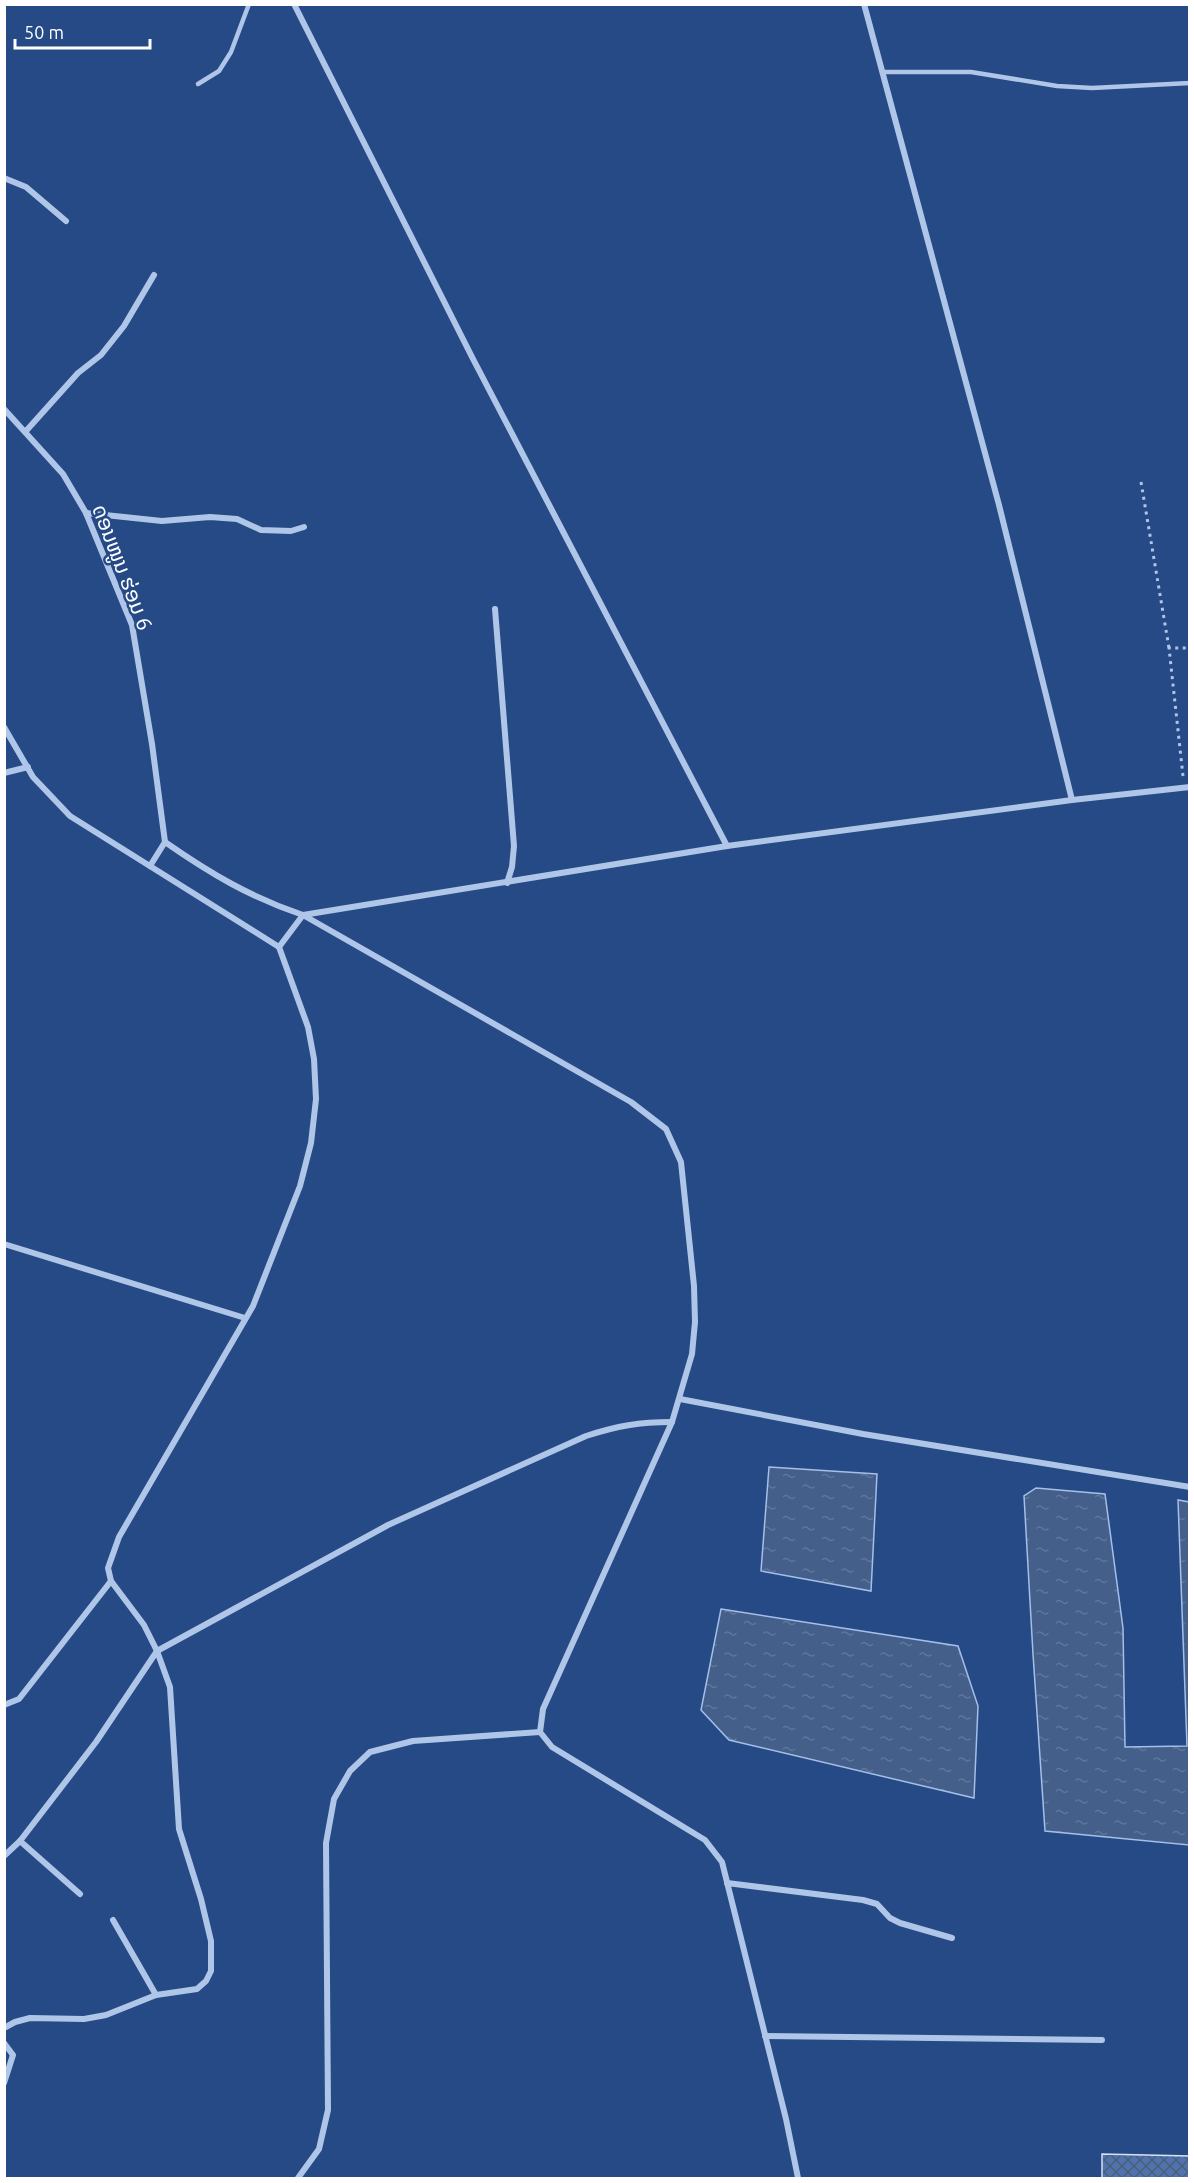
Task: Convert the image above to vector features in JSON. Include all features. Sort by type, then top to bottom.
[{"type":"street","points":[[294,4],[472,357],[727,846]]},
{"type":"street","points":[[864,4],[999,505],[1072,800]]},
{"type":"street","points":[[4,178],[26,188],[66,221]]},
{"type":"street","points":[[26,431],[78,373],[101,355],[124,327],[154,275]]},
{"type":"street","name":"ດອນໜູນ ຮ່ອມ 6","points":[[4,410],[26,431],[63,474],[86,513],[132,625],[152,744],[165,842]]},
{"type":"street","points":[[86,513],[162,521],[210,517],[237,519],[261,530],[291,531],[304,527]]},
{"type":"street","points":[[495,609],[514,846],[512,867],[507,883]]},
{"type":"street","points":[[4,727],[33,777],[70,816],[279,947],[308,1027],[314,1059],[316,1099],[311,1143],[300,1186],[254,1306],[119,1537],[108,1568],[111,1581],[144,1625],[157,1651],[170,1687],[179,1829],[201,1899],[211,1941],[211,1971],[206,1982],[197,1989],[156,1995],[106,2015],[84,2019],[30,2018],[4,2028]]},
{"type":"street","points":[[4,773],[28,767]]},
{"type":"street","points":[[279,947],[303,915],[727,846],[1187,787]]},
{"type":"street","points":[[150,866],[165,842],[207,871],[266,902],[303,915],[631,1102],[666,1129],[681,1162],[694,1286],[695,1322],[692,1354],[672,1422],[543,1708],[540,1732],[552,1747],[705,1840],[722,1862],[786,2119],[798,2178]]},
{"type":"street","points":[[4,1244],[245,1318]]},
{"type":"street","points":[[680,1399],[863,1434],[1190,1487]]},
{"type":"street","points":[[4,1856],[20,1841],[96,1742],[157,1651],[388,1525],[586,1437],[614,1427],[641,1422],[672,1422]]},
{"type":"street","points":[[4,1705],[19,1699],[111,1581]]},
{"type":"street","points":[[298,2178],[319,2149],[328,2110],[326,1843],[334,1799],[350,1771],[370,1752],[413,1741],[540,1732]]},
{"type":"street","points":[[20,1841],[80,1894]]},
{"type":"street","points":[[727,1883],[863,1900],[877,1904],[890,1918],[900,1923],[952,1938]]},
{"type":"street","points":[[113,1920],[156,1995]]},
{"type":"street","points":[[765,2037],[1102,2040]]},
{"type":"street","points":[[4,2043],[13,2055],[4,2083]]},
{"type":"lane","points":[[198,84],[219,72],[231,52],[249,4]]},
{"type":"lane","points":[[883,72],[971,72],[1056,86],[1092,88],[1190,83]]},
{"type":"path","points":[[1141,482],[1169,648],[1187,787]]},
{"type":"path","points":[[1169,648],[1190,648]]},
{"type":"water","points":[[769,1467],[877,1474],[871,1591],[761,1571]]},
{"type":"water","points":[[1036,1488],[1105,1494],[1123,1628],[1125,1747],[1187,1746],[1178,1500],[1189,1502],[1189,1845],[1045,1831],[1024,1496]]},
{"type":"water","points":[[721,1609],[958,1646],[978,1706],[974,1798],[729,1740],[701,1710]]},
{"type":"building","points":[[1102,2154],[1190,2156],[1190,2178],[1102,2178]]}]
